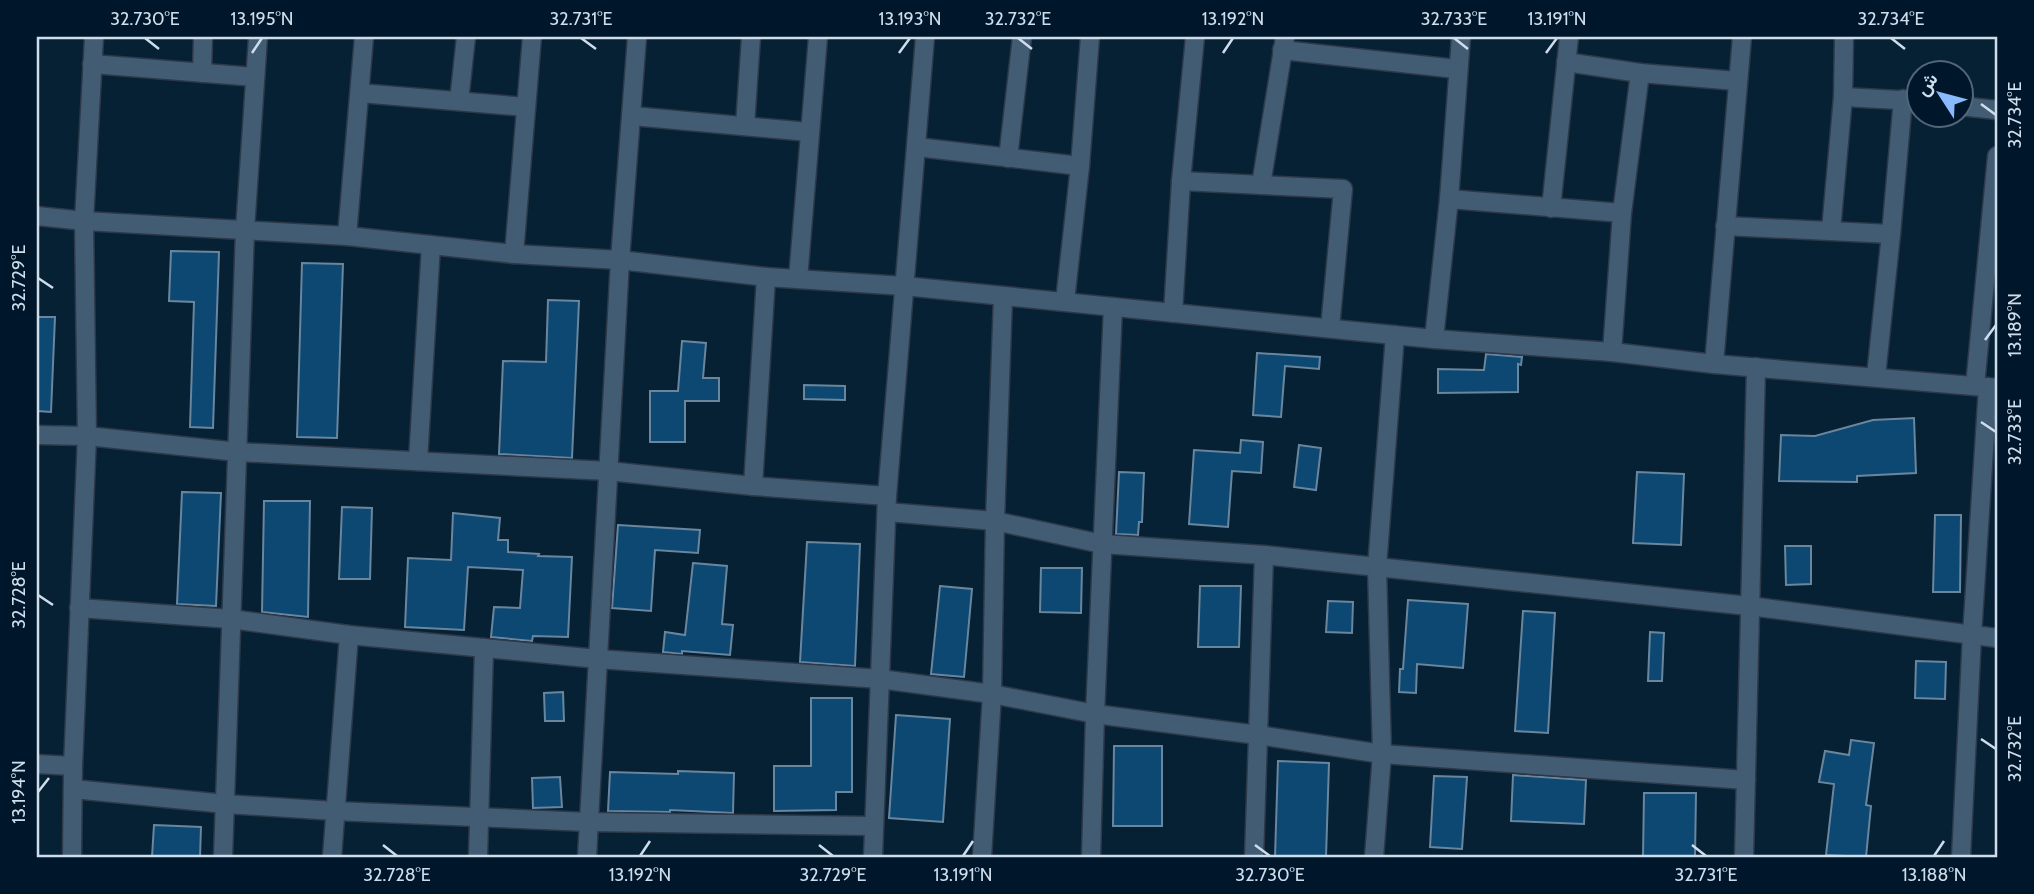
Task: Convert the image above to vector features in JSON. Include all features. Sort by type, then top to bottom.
[{"type":"street","points":[[72,857],[73,766],[87,436],[84,221],[94,37]]},
{"type":"street","points":[[202,37],[202,73]]},
{"type":"street","points":[[223,857],[245,230],[258,37]]},
{"type":"street","points":[[347,236],[364,37]]},
{"type":"street","points":[[459,102],[466,37]]},
{"type":"street","points":[[514,254],[533,37]]},
{"type":"street","points":[[587,857],[620,260],[637,37]]},
{"type":"street","points":[[745,126],[751,37]]},
{"type":"street","points":[[798,279],[818,37]]},
{"type":"street","points":[[873,857],[887,504],[925,37]]},
{"type":"street","points":[[1009,158],[1022,37]]},
{"type":"street","points":[[1065,301],[1080,166],[1090,37]]},
{"type":"street","points":[[1173,313],[1181,181],[1195,37]]},
{"type":"street","points":[[1434,339],[1461,37]]},
{"type":"street","points":[[1551,208],[1569,37]]},
{"type":"street","points":[[1713,364],[1742,37]]},
{"type":"street","points":[[1832,230],[1843,97],[1844,37]]},
{"type":"street","points":[[1261,186],[1283,43],[1457,69]]},
{"type":"street","points":[[1566,62],[1640,73],[1737,81]]},
{"type":"street","points":[[92,64],[255,77]]},
{"type":"street","points":[[1612,352],[1622,213],[1640,73]]},
{"type":"street","points":[[360,93],[526,107]]},
{"type":"street","points":[[1843,97],[1904,100]]},
{"type":"street","points":[[1974,107],[1997,110]]},
{"type":"street","points":[[632,116],[809,132]]},
{"type":"street","points":[[1876,376],[1891,234],[1907,130]]},
{"type":"street","points":[[917,147],[1080,166]]},
{"type":"street","points":[[1961,857],[1997,156]]},
{"type":"street","points":[[1181,181],[1343,189],[1330,328]]},
{"type":"street","points":[[1448,199],[1622,213]]},
{"type":"street","points":[[37,216],[347,236],[514,254],[620,260],[766,277],[1065,301],[1434,339],[1612,352],[1713,364],[1987,387]]},
{"type":"street","points":[[1725,226],[1891,234]]},
{"type":"street","points":[[418,461],[431,245]]},
{"type":"street","points":[[753,486],[766,277]]},
{"type":"street","points":[[982,857],[992,694],[1003,297]]},
{"type":"street","points":[[1091,857],[1113,307]]},
{"type":"street","points":[[1374,857],[1382,754],[1377,567],[1395,335]]},
{"type":"street","points":[[1744,857],[1756,367]]},
{"type":"street","points":[[37,435],[87,436],[238,452],[608,471],[753,486],[995,521],[1102,544],[1264,555],[1749,606],[1997,638]]},
{"type":"street","points":[[1254,857],[1264,555]]},
{"type":"street","points":[[79,608],[232,619],[349,635],[598,659],[880,679],[992,694],[1095,714],[1382,754],[1746,780]]},
{"type":"street","points":[[332,857],[349,635]]},
{"type":"street","points":[[478,857],[484,648]]},
{"type":"street","points":[[37,764],[73,766]]},
{"type":"street","points":[[73,789],[226,804],[335,811],[588,822],[874,827]]},
{"type":"building","points":[[171,251],[219,252],[213,428],[190,427],[194,302],[169,301]]},
{"type":"building","points":[[302,263],[343,264],[337,438],[297,437]]},
{"type":"building","points":[[548,300],[579,301],[572,458],[499,454],[503,361],[546,362]]},
{"type":"building","points":[[37,317],[55,317],[51,412],[37,411]]},
{"type":"building","points":[[682,341],[706,343],[703,378],[719,378],[719,401],[685,401],[685,442],[650,442],[650,391],[678,391]]},
{"type":"building","points":[[1257,353],[1320,357],[1319,369],[1285,366],[1281,417],[1253,415]]},
{"type":"building","points":[[1486,354],[1522,357],[1521,365],[1518,364],[1518,392],[1438,393],[1438,369],[1484,370]]},
{"type":"building","points":[[804,385],[845,386],[845,400],[804,399]]},
{"type":"building","points":[[1914,418],[1916,473],[1857,476],[1857,482],[1779,481],[1781,435],[1815,436],[1873,420]]},
{"type":"building","points":[[1241,440],[1263,442],[1261,473],[1232,471],[1228,527],[1189,524],[1194,450],[1240,453]]},
{"type":"building","points":[[1299,445],[1321,448],[1316,490],[1294,487]]},
{"type":"building","points":[[1119,472],[1144,473],[1142,522],[1139,522],[1138,535],[1116,534]]},
{"type":"building","points":[[1637,472],[1684,474],[1681,545],[1633,543]]},
{"type":"building","points":[[182,492],[221,493],[216,606],[177,604]]},
{"type":"building","points":[[264,501],[310,501],[308,617],[262,612]]},
{"type":"building","points":[[342,507],[372,508],[370,579],[339,579]]},
{"type":"building","points":[[453,513],[500,518],[498,540],[508,540],[508,552],[572,557],[568,637],[533,636],[532,641],[491,637],[494,607],[520,608],[523,570],[468,567],[464,630],[405,627],[408,558],[451,560]]},
{"type":"building","points":[[1935,515],[1961,515],[1960,592],[1933,592]]},
{"type":"building","points":[[618,525],[700,530],[698,553],[655,550],[651,611],[612,608]]},
{"type":"building","points":[[807,542],[860,544],[855,666],[800,662]]},
{"type":"building","points":[[1785,546],[1811,546],[1811,584],[1786,585]]},
{"type":"building","points":[[693,563],[727,566],[722,624],[733,625],[730,655],[663,652],[665,632],[685,635]]},
{"type":"building","points":[[1041,568],[1082,568],[1081,613],[1040,612]]},
{"type":"building","points":[[940,586],[972,589],[964,677],[931,674]]},
{"type":"building","points":[[1200,586],[1241,586],[1239,647],[1198,647]]},
{"type":"building","points":[[1408,600],[1468,604],[1463,668],[1417,664],[1416,693],[1399,692]]},
{"type":"building","points":[[1328,601],[1353,602],[1352,633],[1326,632]]},
{"type":"building","points":[[1523,611],[1555,613],[1548,733],[1515,731]]},
{"type":"building","points":[[1650,632],[1664,633],[1662,681],[1648,681]]},
{"type":"building","points":[[1916,661],[1946,662],[1945,699],[1915,698]]},
{"type":"building","points":[[563,692],[564,721],[545,721],[544,693]]},
{"type":"building","points":[[811,698],[852,698],[852,792],[836,792],[836,810],[774,811],[774,766],[811,766]]},
{"type":"building","points":[[896,715],[950,719],[943,822],[889,818]]},
{"type":"building","points":[[1851,740],[1874,743],[1866,805],[1871,806],[1866,857],[1826,855],[1834,784],[1819,782],[1825,751],[1849,755]]},
{"type":"building","points":[[1114,746],[1162,746],[1162,826],[1113,826]]},
{"type":"building","points":[[1278,761],[1329,763],[1326,857],[1275,857]]},
{"type":"building","points":[[678,771],[734,773],[733,813],[608,811],[610,772],[678,774]]},
{"type":"building","points":[[1513,775],[1586,780],[1584,824],[1511,821]]},
{"type":"building","points":[[1434,776],[1467,777],[1462,849],[1430,847]]},
{"type":"building","points":[[560,777],[562,807],[533,808],[532,778]]},
{"type":"building","points":[[1644,793],[1696,793],[1695,857],[1643,857]]},
{"type":"building","points":[[154,825],[201,827],[200,857],[152,857]]}]
